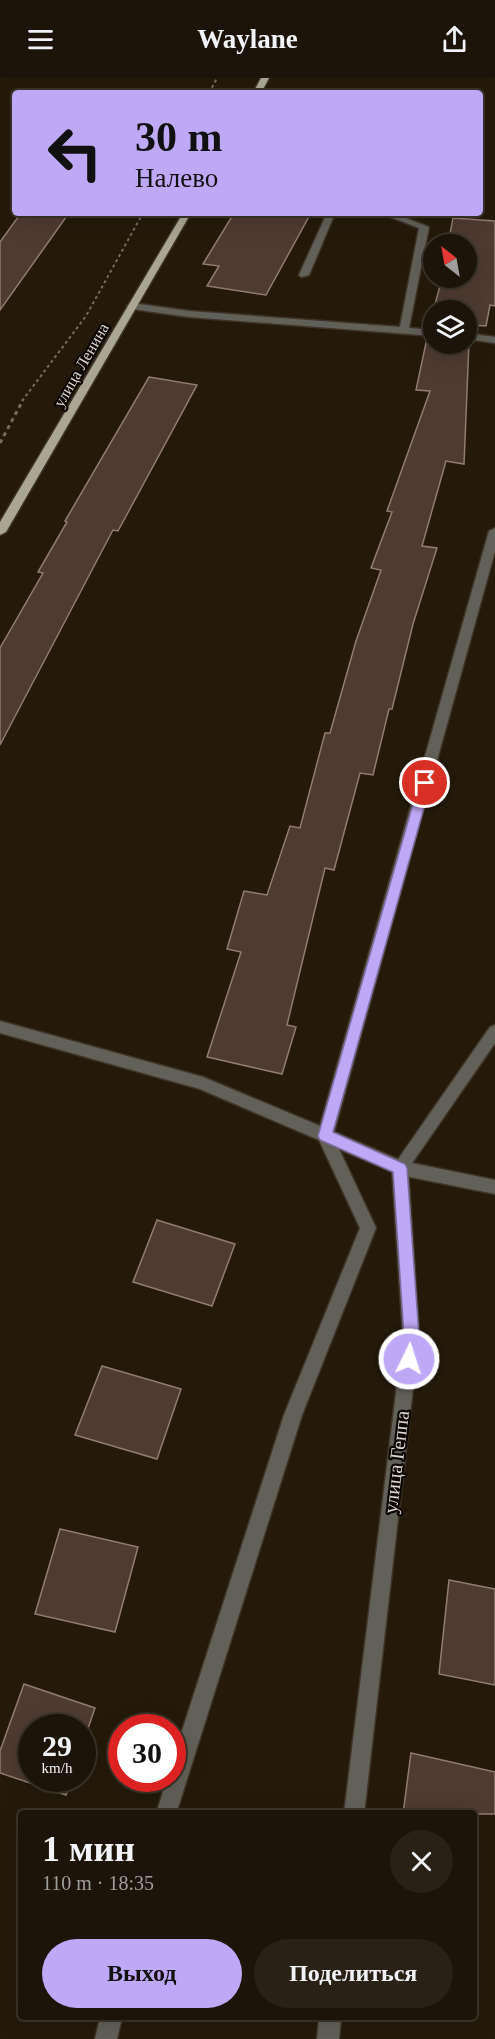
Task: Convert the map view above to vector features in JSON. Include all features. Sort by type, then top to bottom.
[{"type":"main road","name":"улица Ленина","points":[[0,532],[185,216]]},
{"type":"street","points":[[304,275],[330,216]]},
{"type":"street","points":[[393,216],[424,227],[404,330]]},
{"type":"street","points":[[132,306],[189,314],[423,332]]},
{"type":"street","points":[[477,338],[495,340]]},
{"type":"street","points":[[167,1810],[293,1415],[368,1228],[325,1136],[495,531]]},
{"type":"street","points":[[0,1027],[203,1083],[400,1168],[495,1187]]},
{"type":"street","points":[[400,1168],[495,1031]]},
{"type":"street","name":"улица Геппа","points":[[354,1810],[411,1336],[400,1168]]},
{"type":"street","points":[[106,2039],[111,2020]]},
{"type":"street","points":[[327,2039],[330,2020]]},
{"type":"path","points":[[0,443],[16,410],[86,316],[141,216]]},
{"type":"building","points":[[19,216],[67,216],[0,310],[0,242]]},
{"type":"building","points":[[232,216],[309,216],[266,295],[207,286],[219,266],[203,264]]},
{"type":"building","points":[[453,218],[495,221],[495,306],[490,305],[486,326],[477,325],[477,300],[436,300],[439,288],[477,288],[477,234],[450,234]]},
{"type":"building","points":[[424,354],[469,354],[464,464],[446,461],[422,546],[437,548],[413,624],[392,709],[389,709],[373,775],[360,773],[334,870],[325,868],[287,1025],[296,1027],[282,1074],[207,1057],[241,952],[227,949],[244,891],[267,895],[290,826],[300,828],[325,733],[330,733],[356,641],[381,570],[371,568],[392,512],[387,511],[430,391],[416,390]]},
{"type":"building","points":[[149,377],[197,385],[118,531],[113,530],[0,745],[0,648],[43,573],[38,572],[67,522],[65,521]]},
{"type":"building","points":[[157,1220],[235,1244],[212,1306],[133,1282]]},
{"type":"building","points":[[102,1366],[181,1389],[157,1459],[75,1435]]},
{"type":"building","points":[[60,1529],[138,1547],[115,1632],[35,1614]]},
{"type":"building","points":[[449,1580],[495,1589],[495,1685],[439,1674]]},
{"type":"building","points":[[24,1684],[95,1708],[93,1714],[18,1714],[18,1779],[0,1773],[0,1751]]},
{"type":"building","points":[[411,1753],[495,1772],[495,1814],[477,1814],[477,1810],[404,1810]]},
{"type":"route","points":[[409,1359],[411,1336],[400,1168],[325,1136],[425,783]]}]
